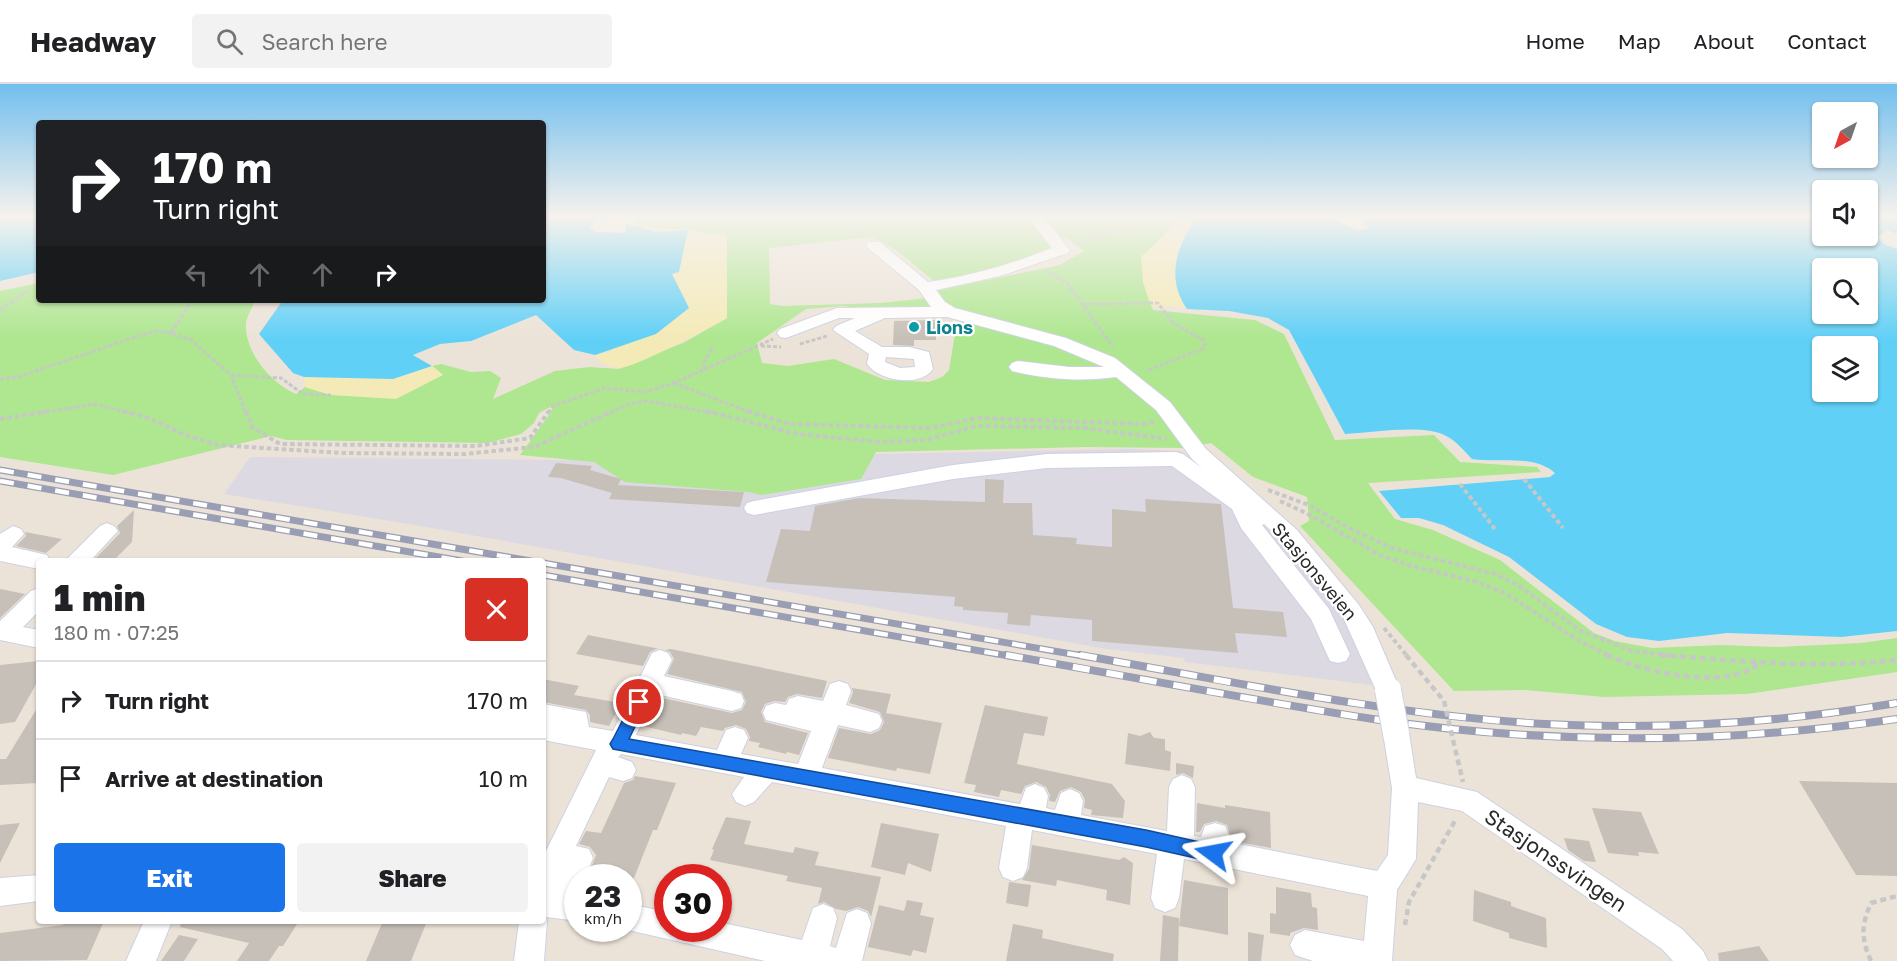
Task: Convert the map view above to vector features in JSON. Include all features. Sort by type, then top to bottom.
[{"type":"street","points":[[888,257],[925,287],[939,306],[949,312]]},
{"type":"street","points":[[925,287],[944,285],[1045,257]]},
{"type":"street","points":[[786,333],[837,312],[879,314],[949,312]]},
{"type":"street","name":"Stasjonsveien","points":[[949,312],[1060,342],[1109,362],[1175,420],[1196,450],[1289,535],[1351,611],[1361,627],[1388,690],[1405,788],[1402,859],[1383,886]]},
{"type":"street","points":[[878,352],[842,330],[879,314]]},
{"type":"street","points":[[1018,367],[1065,374],[1104,374],[1120,371]]},
{"type":"street","points":[[754,508],[952,472],[1047,461],[1176,459],[1240,506],[1262,512],[1321,615],[1338,654]]},
{"type":"street","points":[[79,558],[107,531]]},
{"type":"street","points":[[0,553],[36,560]]},
{"type":"street","points":[[2,631],[36,600]]},
{"type":"street","points":[[2,631],[36,638]]},
{"type":"street","points":[[556,900],[612,752],[650,672],[732,700]]},
{"type":"street","points":[[798,706],[832,709],[870,721]]},
{"type":"street","points":[[775,713],[832,709]]},
{"type":"street","points":[[808,771],[832,709]]},
{"type":"street","points":[[546,714],[577,719],[577,736]]},
{"type":"street","points":[[546,730],[577,736],[612,752],[723,762],[763,763],[1029,810],[1072,823],[1176,845],[1214,844],[1383,886],[1377,960],[1305,945]]},
{"type":"street","points":[[723,762],[735,738]]},
{"type":"street","points":[[745,794],[763,763]]},
{"type":"street","points":[[1165,898],[1176,845],[1182,787]]},
{"type":"street","name":"Stasjonssvingen","points":[[1405,788],[1467,800],[1672,939],[1693,961]]},
{"type":"street","points":[[1013,868],[1029,810]]},
{"type":"street","points":[[556,900],[579,858]]},
{"type":"street","points":[[0,892],[36,886]]},
{"type":"street","points":[[730,942],[779,956],[823,959],[823,918]]},
{"type":"street","points":[[847,961],[856,922]]},
{"type":"street","points":[[141,961],[157,924]]},
{"type":"street","points":[[529,961],[533,924]]},
{"type":"path","points":[[1033,262],[1068,284],[1114,349]]},
{"type":"path","points":[[0,310],[30,289]]},
{"type":"path","points":[[171,333],[190,303]]},
{"type":"path","points":[[1083,304],[1158,303],[1163,307],[1166,315],[1192,335],[1202,339],[1205,344],[1202,349],[1140,373]]},
{"type":"path","points":[[0,379],[18,377],[157,331],[191,340],[231,375],[252,427],[280,444],[476,446],[530,438],[553,406],[604,388],[645,392],[674,383],[786,333]]},
{"type":"path","points":[[704,369],[704,362],[713,346]]},
{"type":"path","points":[[231,375],[281,378],[303,394],[331,395]]},
{"type":"path","points":[[674,383],[766,418],[789,424],[930,428],[977,418],[1144,424],[1175,420]]},
{"type":"path","points":[[0,419],[95,405],[133,412],[183,434],[218,445],[341,453],[465,453],[510,451],[534,447],[629,404],[647,401],[722,414],[808,436],[907,442],[926,440],[977,426],[1083,428],[1162,438],[1196,450]]},
{"type":"path","points":[[1524,479],[1563,528]]},
{"type":"path","points":[[1460,484],[1495,529]]},
{"type":"path","points":[[1258,485],[1309,505],[1392,548],[1495,574],[1518,585],[1580,630],[1632,651],[1656,655],[1761,662],[1861,663],[1897,660]]},
{"type":"path","points":[[1262,512],[1302,509],[1377,554],[1406,566],[1446,572],[1485,584],[1507,594],[1596,650],[1651,670],[1661,673],[1724,678],[1754,670],[1761,662]]},
{"type":"path","points":[[1404,934],[1409,902],[1467,800],[1444,701]]},
{"type":"path","points":[[1870,961],[1861,940],[1861,926],[1871,903],[1897,897]]},
{"type":"shaded area","points":[[1128,449],[1181,451],[1243,503],[1301,565],[1355,633],[1379,686],[1185,662],[1184,658],[1106,649],[415,525],[224,494],[250,457],[571,460]]},
{"type":"green space","points":[[727,257],[769,257],[770,304],[783,306],[881,303],[928,298],[932,304],[929,307],[867,310],[843,306],[806,309],[757,343],[762,363],[788,366],[834,359],[885,380],[929,382],[942,377],[949,370],[957,322],[984,318],[946,309],[935,291],[1060,265],[1074,257],[1157,257],[1143,282],[1153,310],[1255,320],[1284,334],[1335,440],[1434,435],[1460,462],[1537,467],[1541,472],[1368,483],[1395,519],[1433,530],[1500,560],[1594,633],[1615,641],[1652,648],[1720,645],[1777,647],[1861,643],[1897,638],[1897,672],[1747,694],[1604,697],[1525,690],[1454,691],[1300,526],[1309,521],[1307,497],[1253,477],[1211,443],[1186,448],[1085,447],[876,452],[861,479],[762,495],[625,482],[594,462],[520,455],[554,405],[539,413],[534,423],[521,434],[488,443],[287,440],[271,436],[113,475],[0,457],[0,291],[36,284],[36,303],[254,303],[246,323],[249,345],[269,374],[296,394],[305,387],[331,395],[442,374],[432,366],[441,364],[471,372],[490,371],[501,378],[493,399],[555,371],[589,367],[619,369],[685,342],[727,318]]},
{"type":"green space","points":[[904,257],[1029,257],[979,272],[934,281]]},
{"type":"sand","points":[[682,257],[727,257],[727,318],[626,367],[618,368],[602,363],[595,355],[610,352],[671,274],[679,271]]},
{"type":"sand","points":[[1141,257],[1182,257],[1176,282],[1185,307],[1151,306],[1143,282]]},
{"type":"sand","points":[[432,366],[443,375],[396,399],[331,395],[305,387],[304,377],[393,379]]},
{"type":"water","points":[[0,257],[36,257],[36,273],[0,281]]},
{"type":"water","points":[[546,257],[682,257],[679,272],[672,274],[689,308],[656,334],[595,355],[574,350],[536,315],[471,341],[440,344],[413,355],[432,366],[393,379],[304,377],[293,373],[259,334],[281,303],[546,303]]},
{"type":"water","points":[[1178,257],[1897,257],[1897,631],[1841,637],[1727,633],[1659,641],[1627,637],[1596,624],[1509,557],[1443,525],[1419,518],[1401,518],[1379,491],[1550,477],[1555,473],[1547,467],[1527,461],[1472,459],[1448,437],[1426,430],[1345,434],[1289,330],[1268,318],[1229,311],[1187,309],[1181,298],[1175,275]]},
{"type":"building","name":"Lions","points":[[935,320],[936,340],[914,340],[914,346],[893,345],[894,321]]},
{"type":"building","points":[[556,463],[592,466],[590,470],[621,479],[618,485],[744,492],[740,507],[609,499],[612,493],[561,478],[548,477]]},
{"type":"building","points":[[985,479],[1004,480],[1003,503],[1032,503],[1033,535],[1077,538],[1076,544],[1112,547],[1112,509],[1146,512],[1145,499],[1221,504],[1233,608],[1283,612],[1287,637],[1235,633],[1238,653],[1092,641],[1092,620],[1031,615],[1030,626],[1007,624],[1008,613],[963,610],[963,607],[954,606],[955,597],[766,582],[781,529],[810,531],[815,506],[859,498],[985,502]]},
{"type":"building","points":[[134,510],[132,542],[116,558],[96,558],[120,533],[117,526]]},
{"type":"building","points":[[25,532],[62,539],[46,553],[16,546],[26,536]]},
{"type":"building","points":[[0,589],[25,594],[0,618]]},
{"type":"building","points":[[588,635],[658,648],[650,652],[643,666],[576,654]]},
{"type":"building","points":[[671,649],[827,681],[822,698],[797,694],[788,697],[785,702],[774,701],[765,704],[761,712],[765,722],[808,733],[799,755],[758,747],[760,743],[749,741],[750,737],[746,729],[736,725],[725,728],[723,731],[701,727],[696,736],[643,726],[658,697],[732,713],[742,710],[746,702],[742,692],[667,674],[674,659],[670,652],[665,650]]},
{"type":"building","points":[[36,661],[36,684],[15,722],[0,724],[0,665]]},
{"type":"building","points":[[546,680],[579,686],[574,695],[621,703],[609,726],[590,722],[590,715],[586,710],[546,703]]},
{"type":"building","points":[[852,688],[891,694],[886,713],[942,723],[930,774],[897,768],[896,771],[828,758],[839,728],[871,734],[880,730],[884,722],[880,712],[849,703]]},
{"type":"building","points":[[985,705],[1048,717],[1044,736],[1024,733],[1017,764],[1112,784],[1125,801],[1123,818],[1091,815],[1092,810],[1084,808],[1085,800],[1081,792],[1071,787],[1060,791],[1055,802],[1049,801],[1050,795],[1046,787],[1036,782],[1025,786],[1021,794],[1001,790],[999,797],[974,792],[976,785],[964,783]]},
{"type":"building","points":[[36,710],[36,783],[0,785],[0,759],[6,759]]},
{"type":"building","points":[[1150,732],[1154,738],[1165,739],[1165,750],[1171,752],[1170,771],[1125,764],[1128,733],[1140,736]]},
{"type":"building","points":[[1176,763],[1194,766],[1193,778],[1183,773],[1176,775]]},
{"type":"building","points":[[635,776],[676,783],[657,830],[653,830],[640,864],[593,864],[596,855],[590,847],[579,844],[586,831],[601,833],[624,783],[633,780]]},
{"type":"building","points":[[1799,781],[1897,783],[1897,876],[1856,875]]},
{"type":"building","points":[[1197,803],[1270,812],[1271,848],[1232,841],[1227,825],[1216,821],[1204,824],[1200,832],[1196,832]]},
{"type":"building","points":[[1592,808],[1641,812],[1659,854],[1638,852],[1639,856],[1608,853]]},
{"type":"building","points":[[726,817],[751,821],[744,844],[793,853],[795,847],[819,852],[815,865],[881,877],[871,917],[868,911],[858,907],[846,911],[836,909],[824,902],[818,904],[822,888],[786,881],[788,876],[710,860],[714,850],[712,849]]},
{"type":"building","points":[[20,823],[0,863],[0,825]]},
{"type":"building","points":[[881,823],[939,834],[931,872],[908,863],[905,875],[871,867]]},
{"type":"building","points":[[1564,838],[1589,841],[1596,862],[1584,861],[1568,850]]},
{"type":"building","points":[[1032,845],[1119,860],[1124,857],[1133,863],[1130,905],[1106,900],[1107,890],[1057,880],[1056,886],[1022,880],[1029,869]]},
{"type":"building","points":[[1184,880],[1228,888],[1228,935],[1179,926]]},
{"type":"building","points":[[1009,882],[1031,885],[1028,907],[1006,903]]},
{"type":"building","points":[[1276,887],[1311,893],[1312,907],[1317,908],[1318,930],[1304,928],[1290,933],[1290,936],[1270,933],[1270,913],[1276,914]]},
{"type":"building","points":[[1474,890],[1511,902],[1511,906],[1546,918],[1547,948],[1509,938],[1509,933],[1473,921]]},
{"type":"building","points":[[907,900],[923,903],[920,915],[934,918],[926,953],[913,950],[911,956],[868,947],[879,905],[904,911]]},
{"type":"building","points":[[1163,915],[1179,918],[1178,961],[1160,961]]},
{"type":"building","points":[[103,924],[87,960],[0,961],[0,933],[63,925]]},
{"type":"building","points":[[180,924],[297,924],[283,946],[279,946],[269,961],[237,961],[249,943],[180,927]]},
{"type":"building","points":[[382,924],[426,924],[411,961],[366,961]]},
{"type":"building","points":[[1013,924],[1043,930],[1042,938],[1114,954],[1113,961],[1006,961]]},
{"type":"building","points":[[1248,932],[1264,935],[1261,961],[1248,961]]},
{"type":"building","points":[[179,935],[198,939],[184,961],[161,961]]},
{"type":"building","points":[[1759,946],[1769,961],[1719,961],[1718,953]]},
{"type":"railway","points":[[0,470],[513,558]]},
{"type":"railway","points":[[0,481],[445,558]]},
{"type":"railway","points":[[546,564],[1089,657]]},
{"type":"railway","points":[[546,576],[1015,657]]},
{"type":"railway","points":[[1006,655],[1373,719],[1504,733],[1569,737],[1701,737],[1832,727],[1897,719]]},
{"type":"railway","points":[[1080,655],[1370,705],[1487,720],[1545,724],[1634,726],[1722,723],[1809,716],[1897,703]]},
{"type":"place","name":"Lions","points":[[914,327]]},
{"type":"route","points":[[639,702],[619,744],[1146,838],[1213,853]]}]
